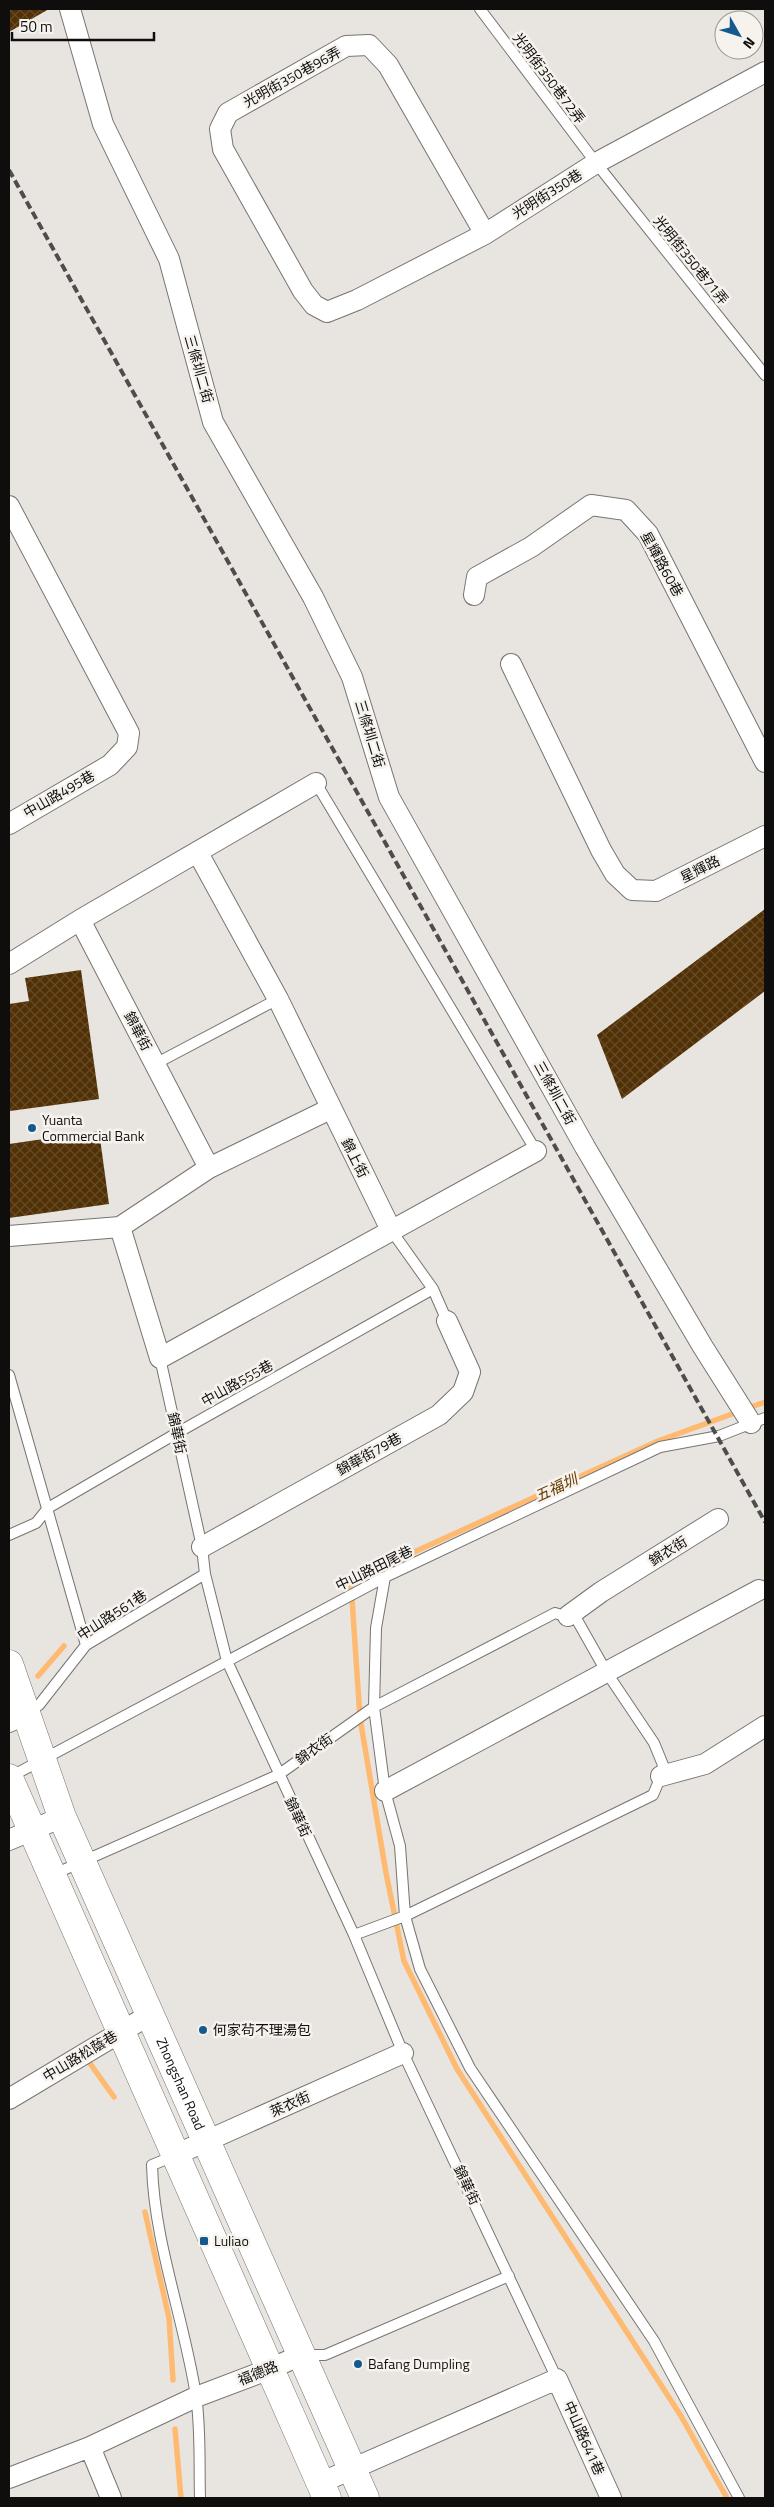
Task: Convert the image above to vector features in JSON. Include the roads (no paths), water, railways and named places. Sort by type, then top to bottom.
[{"type":"street","name":"三條圳二街","points":[[70,9],[103,124],[169,259],[213,422],[308,588],[352,676],[389,798],[585,1148],[703,1347],[751,1415]]},
{"type":"street","name":"光明街350巷96弄","points":[[327,312],[314,305],[303,291],[223,150],[220,129],[228,113],[346,46],[369,45],[388,65],[485,234]]},
{"type":"street","name":"光明街350巷","points":[[327,312],[357,300],[485,234],[596,163],[765,72]]},
{"type":"street","name":"星輝路60巷","points":[[474,595],[477,577],[531,547],[591,505],[626,510],[648,534],[765,762]]},
{"type":"street","name":"中山路495巷","points":[[9,506],[129,733],[127,747],[110,765],[9,824]]},
{"type":"street","name":"星輝路","points":[[511,664],[601,850],[614,874],[632,890],[656,891],[765,836]]},
{"type":"street","points":[[9,964],[80,920],[316,783]]},
{"type":"street","name":"錦上街","points":[[198,853],[278,999],[330,1109],[391,1230]]},
{"type":"street","name":"錦華街","points":[[80,920],[209,1168]]},
{"type":"street","points":[[9,1236],[120,1227],[209,1168],[330,1109]]},
{"type":"street","points":[[160,1358],[536,1151]]},
{"type":"street","name":"錦華街","points":[[120,1227],[160,1358]]},
{"type":"street","name":"錦華街79巷","points":[[202,1547],[439,1415],[463,1392],[470,1372],[447,1321]]},
{"type":"street","name":"錦衣街","points":[[568,1616],[601,1592],[718,1519]]},
{"type":"street","points":[[385,1791],[759,1590]]},
{"type":"street","name":"Zhongshan Road","points":[[9,1664],[17,1718],[41,1760],[62,1817],[84,1861],[365,2498]]},
{"type":"street","points":[[661,1776],[705,1764],[765,1726]]},
{"type":"street","points":[[9,1778],[20,1836],[52,1875],[324,2490],[352,2468],[556,2378]]},
{"type":"street","points":[[20,1836],[62,1817]]},
{"type":"street","name":"中山路松蔭巷","points":[[9,2099],[151,2014]]},
{"type":"street","name":"萊衣街","points":[[175,2155],[208,2142],[404,2053]]},
{"type":"street","name":"福德路","points":[[9,2478],[90,2447],[196,2397],[301,2355]]},
{"type":"street","name":"中山路641巷","points":[[556,2378],[611,2498]]},
{"type":"street","points":[[90,2447],[112,2498]]},
{"type":"lane","name":"光明街350巷72弄","points":[[480,9],[596,163]]},
{"type":"lane","name":"光明街350巷71弄","points":[[596,163],[765,375]]},
{"type":"lane","points":[[316,783],[536,1151]]},
{"type":"lane","points":[[155,1064],[278,999]]},
{"type":"lane","points":[[391,1230],[432,1289],[447,1321]]},
{"type":"lane","name":"中山路555巷","points":[[9,1535],[36,1523],[48,1508],[432,1289]]},
{"type":"lane","name":"錦華街","points":[[160,1358],[202,1547],[205,1574],[227,1661],[354,1936],[404,2053],[556,2378]]},
{"type":"lane","points":[[9,1375],[86,1645]]},
{"type":"lane","name":"中山路田尾巷","points":[[9,1778],[385,1577],[660,1447],[719,1436],[751,1415]]},
{"type":"lane","name":"中山路561巷","points":[[17,1718],[39,1705],[86,1645],[205,1574]]},
{"type":"lane","points":[[385,1577],[376,1628],[374,1707],[385,1791],[400,1846],[405,1916],[420,1969],[470,2068],[654,2341],[739,2498]]},
{"type":"lane","name":"錦衣街","points":[[52,1875],[278,1775],[374,1707],[555,1613],[568,1616]]},
{"type":"lane","points":[[354,1936],[405,1916],[653,1796],[663,1765],[654,1744],[607,1673],[577,1620],[568,1616]]},
{"type":"lane","points":[[175,2155],[152,2165],[153,2190],[171,2286],[196,2397],[200,2498]]},
{"type":"lane","name":"福德路","points":[[301,2355],[325,2355],[509,2276]]},
{"type":"waterway","name":"五福圳","points":[[727,2498],[681,2416],[457,2069],[404,1961],[386,1873],[360,1718],[351,1584],[379,1568],[658,1441],[765,1402]]},
{"type":"waterway","points":[[38,1676],[64,1646]]},
{"type":"waterway","points":[[89,2062],[114,2097]]},
{"type":"waterway","points":[[145,2212],[169,2318],[173,2380]]},
{"type":"waterway","points":[[175,2429],[181,2498]]},
{"type":"railway","points":[[9,170],[765,1522]]},
{"type":"place","name":"Yuanta Commercial Bank","points":[[32,1128]]},
{"type":"place","name":"何家茍不理湯包","points":[[203,2030]]},
{"type":"place","name":"Luliao","points":[[204,2241]]},
{"type":"place","name":"Bafang Dumpling","points":[[358,2364]]}]
